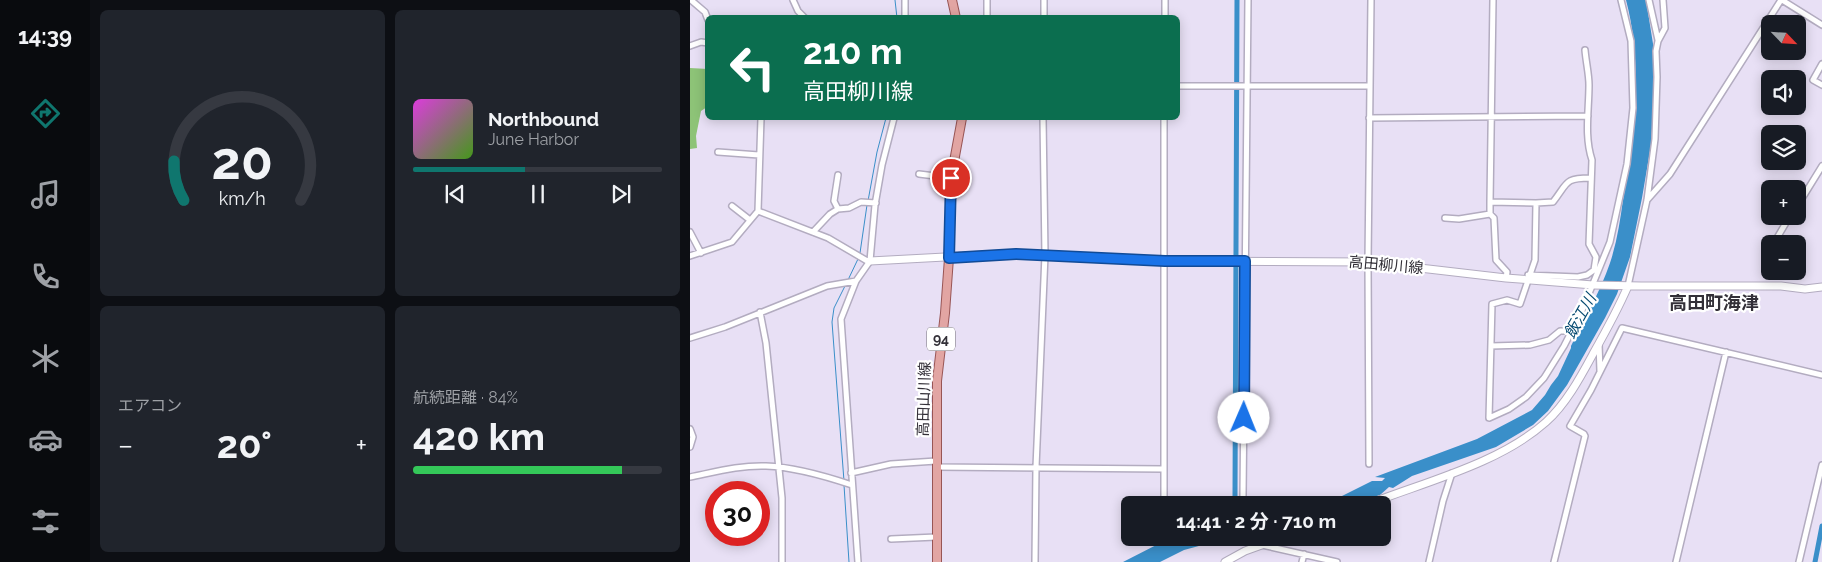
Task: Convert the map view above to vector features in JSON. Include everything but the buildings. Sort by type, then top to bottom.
[{"type":"main road","points":[[952,0],[955,15]]},
{"type":"main road","name":"高田山川線","points":[[936,562],[937,381],[949,258],[951,178],[962,120]]},
{"type":"main road","name":"高田柳川線","points":[[869,262],[1001,254],[1165,261],[1368,262],[1506,278],[1528,277],[1592,285],[1781,286],[1805,289],[1822,287]]},
{"type":"main road","points":[[1390,496],[1497,455],[1534,432],[1546,422],[1569,395],[1599,344],[1627,286]]},
{"type":"main road","points":[[1225,562],[1259,546]]},
{"type":"street","points":[[691,0],[706,15]]},
{"type":"street","points":[[793,0],[802,15]]},
{"type":"street","points":[[905,0],[905,15]]},
{"type":"street","points":[[987,0],[987,15]]},
{"type":"street","points":[[1044,0],[1044,15]]},
{"type":"street","points":[[1165,0],[1165,15]]},
{"type":"street","points":[[1243,496],[1245,86],[1248,0]]},
{"type":"street","points":[[1369,464],[1370,0]]},
{"type":"street","points":[[1493,0],[1490,214],[1494,218],[1496,260],[1507,272],[1506,278]]},
{"type":"street","points":[[1536,202],[1535,260],[1520,304],[1507,300],[1492,304],[1489,418],[1509,409],[1526,396],[1544,378],[1572,331],[1610,242],[1627,164],[1633,108],[1630,41],[1621,0]]},
{"type":"street","points":[[1649,0],[1658,41]]},
{"type":"street","points":[[1627,286],[1646,200],[1655,139],[1656,50],[1658,41],[1665,28],[1663,0]]},
{"type":"street","points":[[1646,200],[1670,174],[1782,0],[1822,24]]},
{"type":"street","points":[[690,46],[705,43]]},
{"type":"street","points":[[1528,277],[1578,277],[1587,275],[1594,270],[1596,257],[1589,244],[1592,160],[1588,150],[1587,138],[1590,83],[1585,50]]},
{"type":"street","points":[[1822,64],[1813,80],[1822,85]]},
{"type":"street","points":[[1180,86],[1369,86]]},
{"type":"street","points":[[1369,118],[1588,116]]},
{"type":"street","points":[[690,256],[732,242],[758,210],[761,120]]},
{"type":"street","points":[[858,562],[840,326],[843,311],[856,282],[869,262],[882,165],[893,120]]},
{"type":"street","points":[[1034,562],[1045,255],[1043,120]]},
{"type":"street","points":[[1164,120],[1164,496]]},
{"type":"street","points":[[718,152],[759,155]]},
{"type":"street","points":[[1806,192],[1822,166]]},
{"type":"street","points":[[919,174],[951,178]]},
{"type":"street","points":[[838,175],[834,201],[838,209]]},
{"type":"street","points":[[1490,202],[1553,202],[1566,182],[1574,178],[1590,178]]},
{"type":"street","points":[[812,232],[830,214],[838,209],[849,208],[861,202],[876,203]]},
{"type":"street","points":[[732,206],[750,220]]},
{"type":"street","points":[[758,210],[828,238],[869,262]]},
{"type":"street","points":[[1446,218],[1459,219],[1490,214]]},
{"type":"street","points":[[690,232],[701,253]]},
{"type":"street","points":[[690,338],[725,327],[827,286],[856,282]]},
{"type":"street","points":[[760,312],[764,327],[780,468],[782,562]]},
{"type":"street","points":[[1554,562],[1585,436],[1570,426],[1600,373],[1622,328],[1822,376]]},
{"type":"street","points":[[1491,346],[1530,345],[1549,340],[1560,331],[1572,331]]},
{"type":"street","points":[[1599,344],[1600,373]]},
{"type":"street","points":[[1676,562],[1726,352]]},
{"type":"street","points":[[690,429],[693,437],[690,447]]},
{"type":"street","points":[[851,473],[891,464],[1164,469]]},
{"type":"street","points":[[1799,562],[1822,465]]},
{"type":"street","points":[[690,477],[741,467],[767,466],[818,475],[852,485]]},
{"type":"street","points":[[1429,562],[1443,501],[1452,473]]},
{"type":"street","points":[[891,539],[936,537]]},
{"type":"street","points":[[1267,546],[1336,562]]},
{"type":"street","points":[[1302,562],[1304,554]]},
{"type":"green space","points":[[690,68],[705,69],[705,108],[701,111],[696,136],[697,148],[690,149]]},
{"type":"water","name":"飯江川","points":[[1626,0],[1646,0],[1654,50],[1654,95],[1651,145],[1642,198],[1630,257],[1617,294],[1567,385],[1548,411],[1533,425],[1496,447],[1412,476],[1393,488],[1389,487],[1377,496],[1342,496],[1372,481],[1382,481],[1385,478],[1375,477],[1477,439],[1532,410],[1558,376],[1606,274],[1618,232],[1634,125],[1636,74],[1631,24]]},
{"type":"water","points":[[1154,546],[1199,546],[1184,550],[1160,562],[1123,562]]},
{"type":"waterway","points":[[895,0],[897,15]]},
{"type":"waterway","points":[[1235,496],[1237,0]]},
{"type":"waterway","points":[[868,201],[877,152],[885,120]]},
{"type":"waterway","points":[[860,253],[867,205]]},
{"type":"waterway","points":[[848,280],[858,259]]},
{"type":"waterway","points":[[844,481],[832,322],[834,308],[846,284]]},
{"type":"waterway","points":[[844,485],[849,562]]},
{"type":"waterway","points":[[1815,562],[1822,526]]},
{"type":"district","name":"高田町海津","points":[[1714,302]]},
{"type":"route","points":[[951,178],[949,258],[1016,254],[1165,261],[1245,261],[1244,418]]}]
